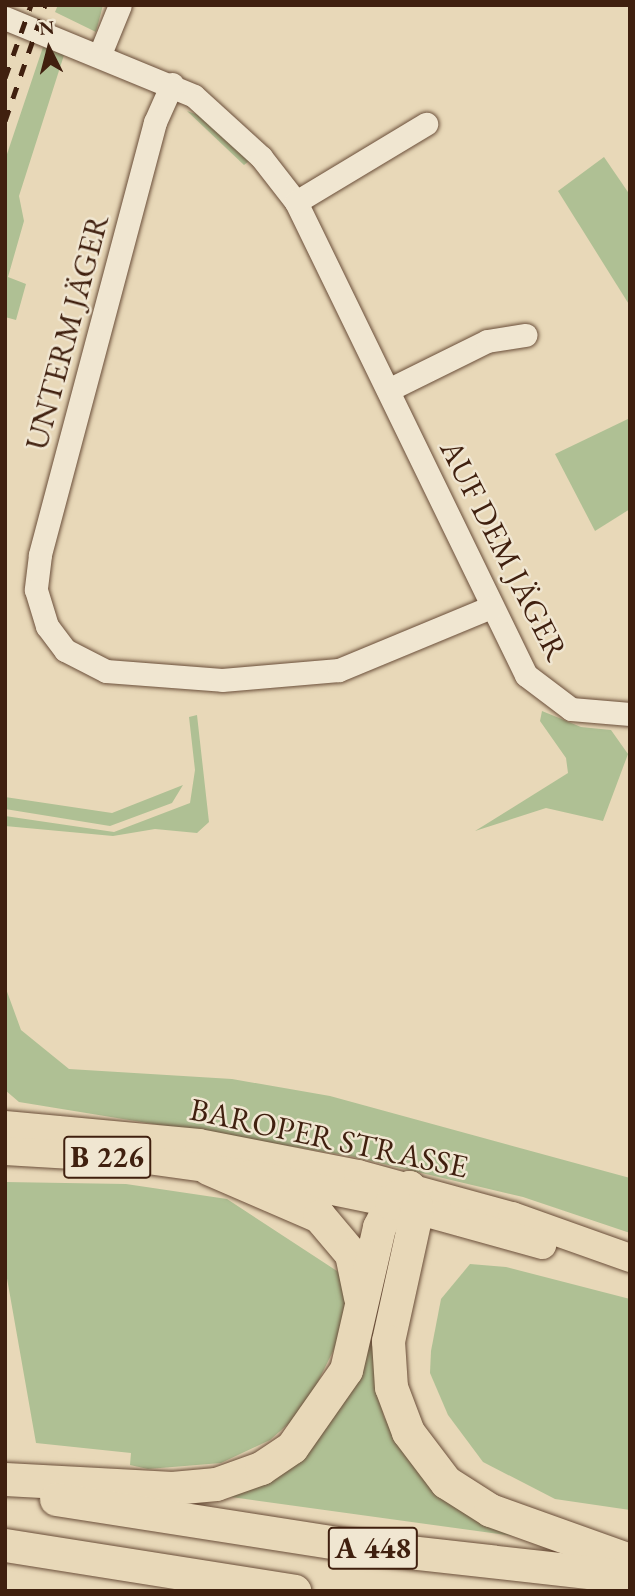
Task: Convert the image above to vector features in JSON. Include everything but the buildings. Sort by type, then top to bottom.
[{"type":"highway","points":[[208,1168],[319,1216],[351,1254],[361,1306]]},
{"type":"highway","points":[[5,1479],[116,1497],[216,1484],[261,1468],[292,1447],[346,1370],[361,1306],[406,1200]]},
{"type":"highway","points":[[406,1200],[388,1341],[391,1387],[408,1432],[446,1482],[490,1510],[630,1560]]},
{"type":"highway","name":"A 448","points":[[5,1490],[116,1497],[364,1547],[630,1577]]},
{"type":"highway","name":"A 448","points":[[5,1545],[295,1591]]},
{"type":"main road","name":"BAROPER STRASSE","points":[[5,1125],[199,1143],[630,1258]]},
{"type":"main road","name":"BAROPER STRASSE","points":[[5,1152],[208,1168],[406,1200],[630,1268]]},
{"type":"street","points":[[100,54],[120,5]]},
{"type":"street","name":"AUF DEM JÄGER","points":[[5,18],[172,84],[224,118],[296,202],[526,675],[553,699],[587,714],[630,714]]},
{"type":"street","name":"UNTERM JÄGER","points":[[172,84],[155,122],[40,555],[36,590],[54,638],[83,663],[132,676],[297,677],[399,650],[491,607]]},
{"type":"street","points":[[296,202],[426,124]]},
{"type":"street","points":[[388,390],[487,341],[526,335]]},
{"type":"green space","points":[[58,5],[103,5],[96,32],[55,12]]},
{"type":"green space","points":[[43,47],[64,55],[19,196],[24,221],[8,277],[26,284],[16,320],[5,317],[5,160]]},
{"type":"green space","points":[[187,111],[204,117],[249,161],[244,165]]},
{"type":"green space","points":[[604,157],[630,195],[630,306],[558,191]]},
{"type":"green space","points":[[630,418],[630,509],[595,531],[555,454]]},
{"type":"green space","points":[[542,711],[581,727],[611,730],[628,754],[603,821],[546,808],[475,831],[568,773],[566,758],[540,721]]},
{"type":"green space","points":[[197,715],[209,822],[197,833],[155,829],[113,836],[5,826],[5,816],[114,832],[190,803],[195,770],[189,717]]},
{"type":"green space","points":[[183,785],[172,803],[110,826],[5,809],[5,797],[112,813]]},
{"type":"green space","points":[[5,986],[21,1030],[69,1069],[232,1079],[330,1096],[630,1178],[630,1233],[523,1197],[350,1156],[19,1102],[5,1090]]},
{"type":"green space","points":[[5,1182],[126,1184],[227,1199],[340,1273],[345,1302],[337,1343],[304,1410],[270,1440],[221,1463],[148,1469],[130,1465],[131,1453],[36,1443],[5,1267]]},
{"type":"green space","points":[[470,1264],[506,1267],[630,1299],[630,1510],[555,1499],[483,1462],[448,1415],[430,1373],[431,1351],[441,1299]]},
{"type":"green space","points":[[371,1300],[380,1301],[375,1381],[384,1417],[411,1461],[520,1537],[217,1495],[284,1467]]},
{"type":"railway","points":[[5,78],[31,5]]},
{"type":"railway","points":[[5,121],[45,5]]}]
